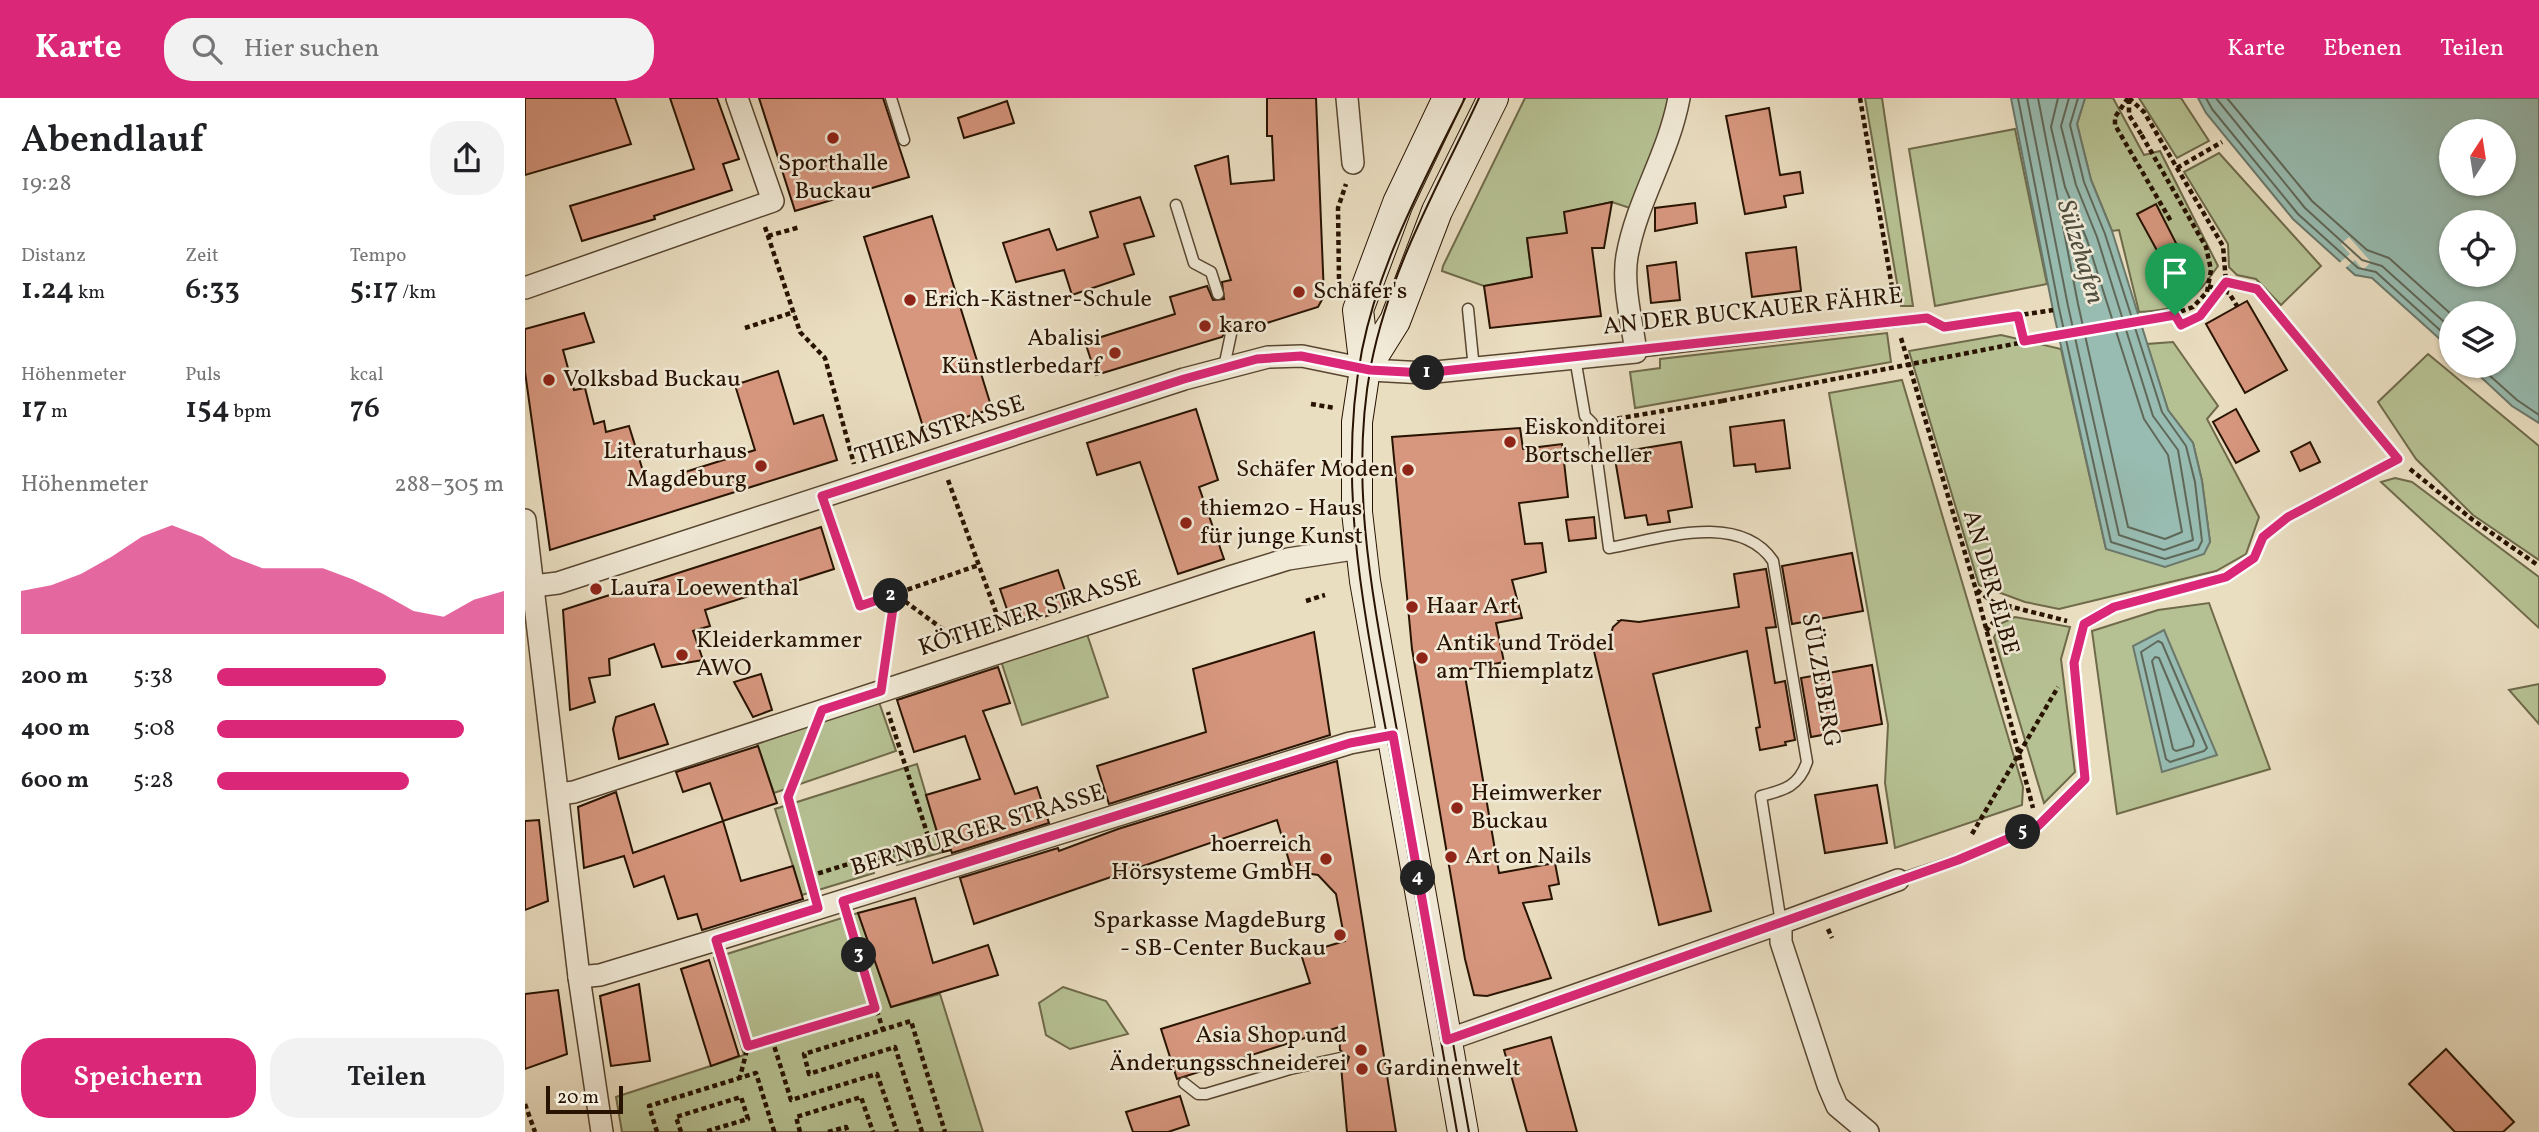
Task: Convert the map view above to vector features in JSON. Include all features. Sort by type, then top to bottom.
[{"type":"main road","points":[[1448,98],[1413,168],[1358,310],[1365,369],[1356,452],[1360,548],[1463,1132]]},
{"type":"main road","points":[[1365,369],[1395,321],[1437,211],[1493,98]]},
{"type":"street","points":[[525,288],[766,204],[737,98]]},
{"type":"street","points":[[1347,98],[1353,163]]},
{"type":"street","points":[[1636,352],[1627,258],[1639,211],[1668,145],[1679,98]]},
{"type":"street","name":"AN DER BUCKAUER FÄHRE","points":[[1365,369],[1425,373],[1636,352]]},
{"type":"street","name":"THIEMSTRASSE","points":[[534,586],[558,583],[1224,367],[1285,356],[1320,359],[1365,369]]},
{"type":"street","points":[[525,520],[579,977],[602,1132]]},
{"type":"street","name":"KÖTHENER STRASSE","points":[[559,794],[1288,559],[1360,548]]},
{"type":"street","name":"BERNBURGER STRASSE","points":[[579,977],[600,975],[716,940],[1350,743],[1393,735]]},
{"type":"street","points":[[1447,1040],[1898,880]]},
{"type":"street","name":"SÜLZEBERG","points":[[1781,923],[1781,942],[1828,1085],[1837,1106],[1868,1132]]},
{"type":"lane","points":[[891,98],[904,140]]},
{"type":"lane","points":[[1176,205],[1194,263],[1211,272],[1218,293]]},
{"type":"lane","points":[[1468,309],[1474,369]]},
{"type":"lane","name":"AN DER BUCKAUER FÄHRE","points":[[1636,352],[1927,318]]},
{"type":"lane","points":[[1224,367],[1231,334]]},
{"type":"lane","name":"AN DER BUCKAUER FÄHRE","points":[[1575,358],[1585,416],[1592,423],[1609,548],[1723,531]]},
{"type":"lane","points":[[1898,880],[1958,860],[2038,826],[2085,779],[2074,663],[2084,624],[2114,607],[2226,577],[2254,558],[2263,537],[2288,517],[2398,459]]},
{"type":"lane","name":"SÜLZEBERG","points":[[1723,531],[1746,537],[1759,544],[1773,561],[1807,762],[1801,778],[1785,790],[1761,796],[1781,923]]},
{"type":"lane","points":[[1184,1083],[1198,1094],[1206,1094],[1290,1069],[1341,1058]]},
{"type":"path","points":[[1860,98],[1898,322]]},
{"type":"path","points":[[1592,423],[2175,315],[2193,307],[2207,292],[2211,270],[2206,247],[2129,115],[2128,98]]},
{"type":"path","points":[[2128,98],[2144,112],[2223,246],[2226,282],[2200,316],[2181,325],[2175,315]]},
{"type":"path","points":[[2128,98],[2115,117],[2115,125],[2172,223]]},
{"type":"path","points":[[2177,168],[2222,142]]},
{"type":"path","points":[[1339,287],[1338,208],[1353,163]]},
{"type":"path","points":[[766,204],[768,236],[791,313],[800,332],[825,358],[860,484]]},
{"type":"path","points":[[768,236],[800,227]]},
{"type":"path","points":[[2226,282],[2257,289],[2398,459],[2473,520],[2539,566]]},
{"type":"path","points":[[2208,286],[2229,293],[2237,306]]},
{"type":"path","name":"AN DER BUCKAUER FÄHRE","points":[[1927,318],[1944,327],[2053,310]]},
{"type":"path","points":[[745,328],[791,313]]},
{"type":"path","points":[[2018,316],[2024,341]]},
{"type":"path","name":"AN DER ELBE","points":[[1904,351],[1976,590],[2038,826]]},
{"type":"path","points":[[941,459],[1009,649]]},
{"type":"path","points":[[822,496],[860,606],[979,565]]},
{"type":"path","points":[[1976,590],[1993,602],[2084,624]]},
{"type":"path","points":[[895,594],[983,658]]},
{"type":"path","points":[[810,876],[929,839],[881,691],[895,594]]},
{"type":"path","points":[[1306,601],[1325,596]]},
{"type":"path","points":[[1986,631],[1997,618],[2013,608]]},
{"type":"path","points":[[1958,860],[2018,752],[2074,663]]},
{"type":"path","points":[[818,908],[788,797],[822,710]]},
{"type":"path","points":[[843,901],[883,1030]]},
{"type":"path","points":[[716,940],[748,1046],[740,1078]]},
{"type":"path","points":[[748,1046],[875,1008]]},
{"type":"path","points":[[922,1132],[895,1047],[810,1074],[804,1054],[911,1021],[945,1132]]},
{"type":"path","points":[[772,1039],[791,1100],[877,1074],[897,1132]]},
{"type":"path","points":[[657,1132],[649,1106],[756,1073],[774,1131],[771,1132]]},
{"type":"path","points":[[681,1132],[676,1117],[741,1097],[748,1119],[704,1132]]},
{"type":"path","points":[[800,1132],[796,1117],[861,1097],[873,1132]]},
{"type":"path","points":[[525,1104],[535,1132]]},
{"type":"path","points":[[828,1132],[846,1127],[848,1132]]},
{"type":"green space","points":[[1525,98],[1679,98],[1639,211],[1612,202],[1565,212],[1567,233],[1527,238],[1532,277],[1484,286],[1442,271],[1443,266]]},
{"type":"green space","points":[[1865,98],[1882,98],[1913,306],[1901,306]]},
{"type":"green space","points":[[2085,98],[2113,98],[2144,155],[2160,151],[2218,266],[2202,288],[2178,306],[2139,312],[2119,230],[2112,231],[2091,180],[2077,124]]},
{"type":"green space","points":[[2139,98],[2181,98],[2209,141],[2177,158]]},
{"type":"green space","points":[[2015,129],[2047,284],[1935,306],[1909,149]]},
{"type":"green space","points":[[2219,153],[2321,266],[2281,305],[2256,279],[2237,275],[2229,267],[2228,244],[2184,172]]},
{"type":"green space","points":[[1887,333],[1891,362],[1635,408],[1630,372],[1660,368],[1660,359]]},
{"type":"green space","points":[[2001,335],[2061,349],[2106,549],[2210,542],[2202,481],[2193,443],[2168,410],[2147,344],[2173,342],[2218,406],[2207,419],[2259,517],[2246,554],[2216,571],[2059,609],[2025,602],[1979,585],[1909,351]]},
{"type":"green space","points":[[2428,354],[2439,363],[2439,378],[2457,378],[2539,446],[2539,560],[2473,515],[2416,459],[2378,402]]},
{"type":"green space","points":[[1902,380],[2023,787],[2022,805],[1895,848],[1885,783],[1888,725],[1829,393]]},
{"type":"green space","points":[[2395,478],[2412,482],[2539,577],[2539,628],[2381,482]]},
{"type":"green space","points":[[2209,603],[2270,769],[2117,814],[2092,631],[2158,610]]},
{"type":"green space","points":[[2015,617],[2070,627],[2061,659],[2075,772],[2044,803],[1994,637],[2002,623]]},
{"type":"green space","points":[[1087,634],[1108,697],[1022,725],[1001,661]]},
{"type":"green space","points":[[2539,684],[2539,724],[2509,690]]},
{"type":"green space","points":[[879,702],[896,751],[774,793],[757,744]]},
{"type":"green space","points":[[917,764],[943,852],[897,865],[893,854],[870,862],[874,873],[802,895],[775,809]]},
{"type":"green space","points":[[858,913],[891,1007],[940,994],[983,1132],[622,1132],[616,1097],[744,1055],[714,958]]},
{"type":"green space","points":[[1063,987],[1106,1001],[1128,1034],[1070,1049],[1046,1035],[1039,1003]]},
{"type":"water","name":"Sülzehafen","points":[[2011,98],[2085,98],[2077,124],[2091,180],[2112,231],[2168,410],[2193,443],[2202,481],[2210,542],[2204,554],[2165,567],[2106,549],[2053,310]]},
{"type":"water","points":[[2198,98],[2539,98],[2539,423],[2512,406],[2482,378],[2516,378],[2516,301],[2439,301],[2439,338],[2372,278],[2355,275],[2293,219],[2206,113]]},
{"type":"water","points":[[2164,630],[2217,755],[2162,772],[2133,646]]},
{"type":"pier","points":[[2349,237],[2371,262],[2363,270],[2355,260],[2344,269],[2338,264],[2350,254],[2341,244]]},
{"type":"building","points":[[525,98],[615,98],[631,144],[525,175]]},
{"type":"building","points":[[670,98],[717,98],[739,159],[723,164],[732,190],[654,216],[655,219],[582,241],[570,206],[694,169]]},
{"type":"building","name":"Sporthalle Buckau","points":[[759,98],[883,98],[909,177],[795,211]]},
{"type":"building","points":[[1267,98],[1316,98],[1324,296],[1318,307],[1238,332],[1229,326],[1222,337],[1096,375],[1085,342],[1175,314],[1170,297],[1207,286],[1213,300],[1224,299],[1222,282],[1231,280],[1195,166],[1228,156],[1231,184],[1274,180],[1272,136],[1267,136]]},
{"type":"building","points":[[1007,101],[1014,123],[964,138],[958,118]]},
{"type":"building","points":[[1769,108],[1780,175],[1800,172],[1803,193],[1784,196],[1786,207],[1745,214],[1726,116]]},
{"type":"building","points":[[1140,197],[1154,236],[1124,244],[1134,274],[1072,295],[1064,270],[1016,282],[1003,243],[1049,229],[1057,250],[1098,237],[1090,212]]},
{"type":"building","points":[[1612,202],[1604,248],[1592,248],[1601,316],[1490,328],[1484,286],[1532,277],[1527,238],[1567,233],[1564,212]]},
{"type":"building","points":[[1695,203],[1697,223],[1655,231],[1655,208]]},
{"type":"building","points":[[2156,204],[2178,247],[2160,256],[2137,214]]},
{"type":"building","points":[[932,216],[992,409],[924,430],[864,237]]},
{"type":"building","points":[[1796,247],[1801,291],[1752,297],[1746,253]]},
{"type":"building","points":[[1676,262],[1680,300],[1651,303],[1647,266]]},
{"type":"building","points":[[2247,301],[2287,370],[2245,393],[2206,324]]},
{"type":"building","points":[[584,313],[594,342],[563,350],[574,390],[585,388],[594,424],[604,421],[606,432],[629,426],[647,484],[755,450],[735,385],[778,371],[794,424],[823,415],[837,460],[550,550],[525,372],[525,329]]},
{"type":"building","name":"thiem20 - Haus für junge Kunst","points":[[1196,409],[1218,480],[1199,487],[1224,559],[1178,574],[1140,462],[1097,475],[1087,443]]},
{"type":"building","points":[[2236,409],[2259,451],[2236,463],[2213,422]]},
{"type":"building","points":[[1784,420],[1790,468],[1756,472],[1755,464],[1734,466],[1730,427]]},
{"type":"building","points":[[1520,428],[1523,449],[1562,444],[1568,497],[1519,503],[1525,544],[1542,543],[1546,572],[1512,580],[1522,618],[1496,623],[1504,662],[1464,670],[1499,873],[1555,863],[1559,884],[1549,886],[1552,899],[1523,903],[1551,978],[1487,996],[1474,995],[1465,959],[1412,649],[1392,437]]},
{"type":"building","points":[[1681,442],[1692,507],[1668,511],[1670,522],[1648,525],[1646,515],[1625,518],[1614,453]]},
{"type":"building","points":[[2310,442],[2320,462],[2300,471],[2291,452]]},
{"type":"building","points":[[1594,517],[1596,538],[1569,541],[1566,520]]},
{"type":"building","points":[[821,527],[834,569],[705,610],[710,626],[693,631],[703,660],[662,667],[654,644],[609,659],[610,675],[589,678],[595,702],[570,710],[563,610]]},
{"type":"building","points":[[1852,553],[1863,611],[1792,624],[1782,566]]},
{"type":"building","points":[[1766,569],[1776,627],[1766,628],[1775,683],[1785,681],[1795,740],[1785,742],[1786,745],[1760,750],[1756,728],[1760,727],[1747,651],[1653,674],[1711,911],[1659,925],[1593,647],[1608,643],[1613,627],[1621,620],[1639,622],[1739,607],[1734,574]]},
{"type":"building","points":[[1058,570],[1071,608],[1013,627],[1000,589]]},
{"type":"building","points":[[1314,632],[1330,735],[1109,804],[1097,766],[1206,732],[1193,669]]},
{"type":"building","points":[[1872,665],[1882,724],[1811,737],[1801,678]]},
{"type":"building","points":[[998,667],[1010,703],[983,711],[1015,794],[1037,787],[1049,823],[952,853],[951,850],[943,852],[926,795],[980,779],[965,736],[914,752],[897,700]]},
{"type":"building","points":[[761,674],[772,710],[753,717],[734,682]]},
{"type":"building","points":[[654,704],[668,744],[619,759],[613,729],[616,717]]},
{"type":"building","points":[[758,746],[777,803],[723,821],[710,783],[683,792],[676,772]]},
{"type":"building","points":[[1337,761],[1396,1132],[1347,1132],[1341,1066],[1347,1063],[1349,1057],[1340,1050],[1339,1027],[1177,1079],[1161,1029],[1310,983],[1301,954],[1345,941],[1336,894],[1318,875],[1292,871],[1277,820],[974,924],[960,878],[1058,848],[1059,851],[1118,829]]},
{"type":"building","points":[[1877,785],[1887,843],[1825,853],[1815,795]]},
{"type":"building","points":[[616,792],[633,853],[723,821],[741,881],[793,866],[803,899],[702,930],[697,914],[678,919],[664,876],[634,887],[624,856],[584,868],[578,807]]},
{"type":"building","points":[[539,820],[548,901],[525,910],[525,821]]},
{"type":"building","points":[[915,898],[933,963],[988,945],[998,975],[891,1007],[858,913]]},
{"type":"building","points":[[709,960],[739,1056],[711,1066],[681,969]]},
{"type":"building","points":[[639,984],[650,1061],[611,1066],[600,996]]},
{"type":"building","points":[[558,990],[567,1054],[525,1069],[525,994]]},
{"type":"building","points":[[1551,1037],[1577,1132],[1527,1132],[1504,1050]]},
{"type":"building","points":[[2446,1049],[2514,1122],[2503,1132],[2455,1132],[2409,1084]]},
{"type":"building","points":[[1180,1096],[1189,1125],[1168,1132],[1133,1132],[1126,1112]]},
{"type":"tram line","points":[[1457,1132],[1364,609],[1353,506],[1352,454],[1362,350],[1380,284],[1405,221],[1465,98]]},
{"type":"tram line","points":[[1469,1132],[1374,601],[1362,460],[1364,413],[1379,329],[1417,228],[1479,98]]},
{"type":"place","name":"Sporthalle Buckau","points":[[833,138]]},
{"type":"place","name":"Schäfer's","points":[[1299,292]]},
{"type":"place","name":"Erich-Kästner-Schule","points":[[910,300]]},
{"type":"place","name":"karo","points":[[1205,326]]},
{"type":"place","name":"Abalisi Künstlerbedarf","points":[[1115,353]]},
{"type":"place","name":"Volksbad Buckau","points":[[549,380]]},
{"type":"place","name":"Eiskonditorei Bortscheller","points":[[1510,442]]},
{"type":"place","name":"Literaturhaus Magdeburg","points":[[761,466]]},
{"type":"place","name":"Schäfer Moden","points":[[1408,470]]},
{"type":"place","name":"thiem20 - Haus für junge Kunst","points":[[1186,523]]},
{"type":"place","name":"Laura Loewenthal","points":[[596,589]]},
{"type":"place","name":"Haar Art","points":[[1412,607]]},
{"type":"place","name":"Kleiderkammer AWO","points":[[682,655]]},
{"type":"place","name":"Antik und Trödel am Thiemplatz","points":[[1422,658]]},
{"type":"place","name":"Heimwerker Buckau","points":[[1457,808]]},
{"type":"place","name":"Art on Nails","points":[[1451,857]]},
{"type":"place","name":"hoerreich Hörsysteme GmbH","points":[[1326,859]]},
{"type":"place","name":"Sparkasse MagdeBurg - SB-Center Buckau","points":[[1340,935]]},
{"type":"place","name":"Asia Shop und Änderungsschneiderei","points":[[1361,1050]]},
{"type":"place","name":"Gardinenwelt","points":[[1362,1069]]},
{"type":"route","points":[[2226,282],[2257,289],[2398,459],[2288,517],[2263,537],[2254,558],[2226,577],[2114,607],[2084,624],[2074,663],[2085,779],[2038,826],[1958,860],[1447,1040],[1393,735],[1350,743],[843,901],[875,1008],[748,1046],[716,940],[818,908],[788,797],[822,710],[881,691],[895,594],[860,606],[822,496],[1184,379],[1268,357],[1301,356],[1370,370],[1425,373],[1636,352],[1927,318],[1944,327],[2018,316],[2024,341],[2175,315],[2181,325],[2200,316],[2226,282]]}]
